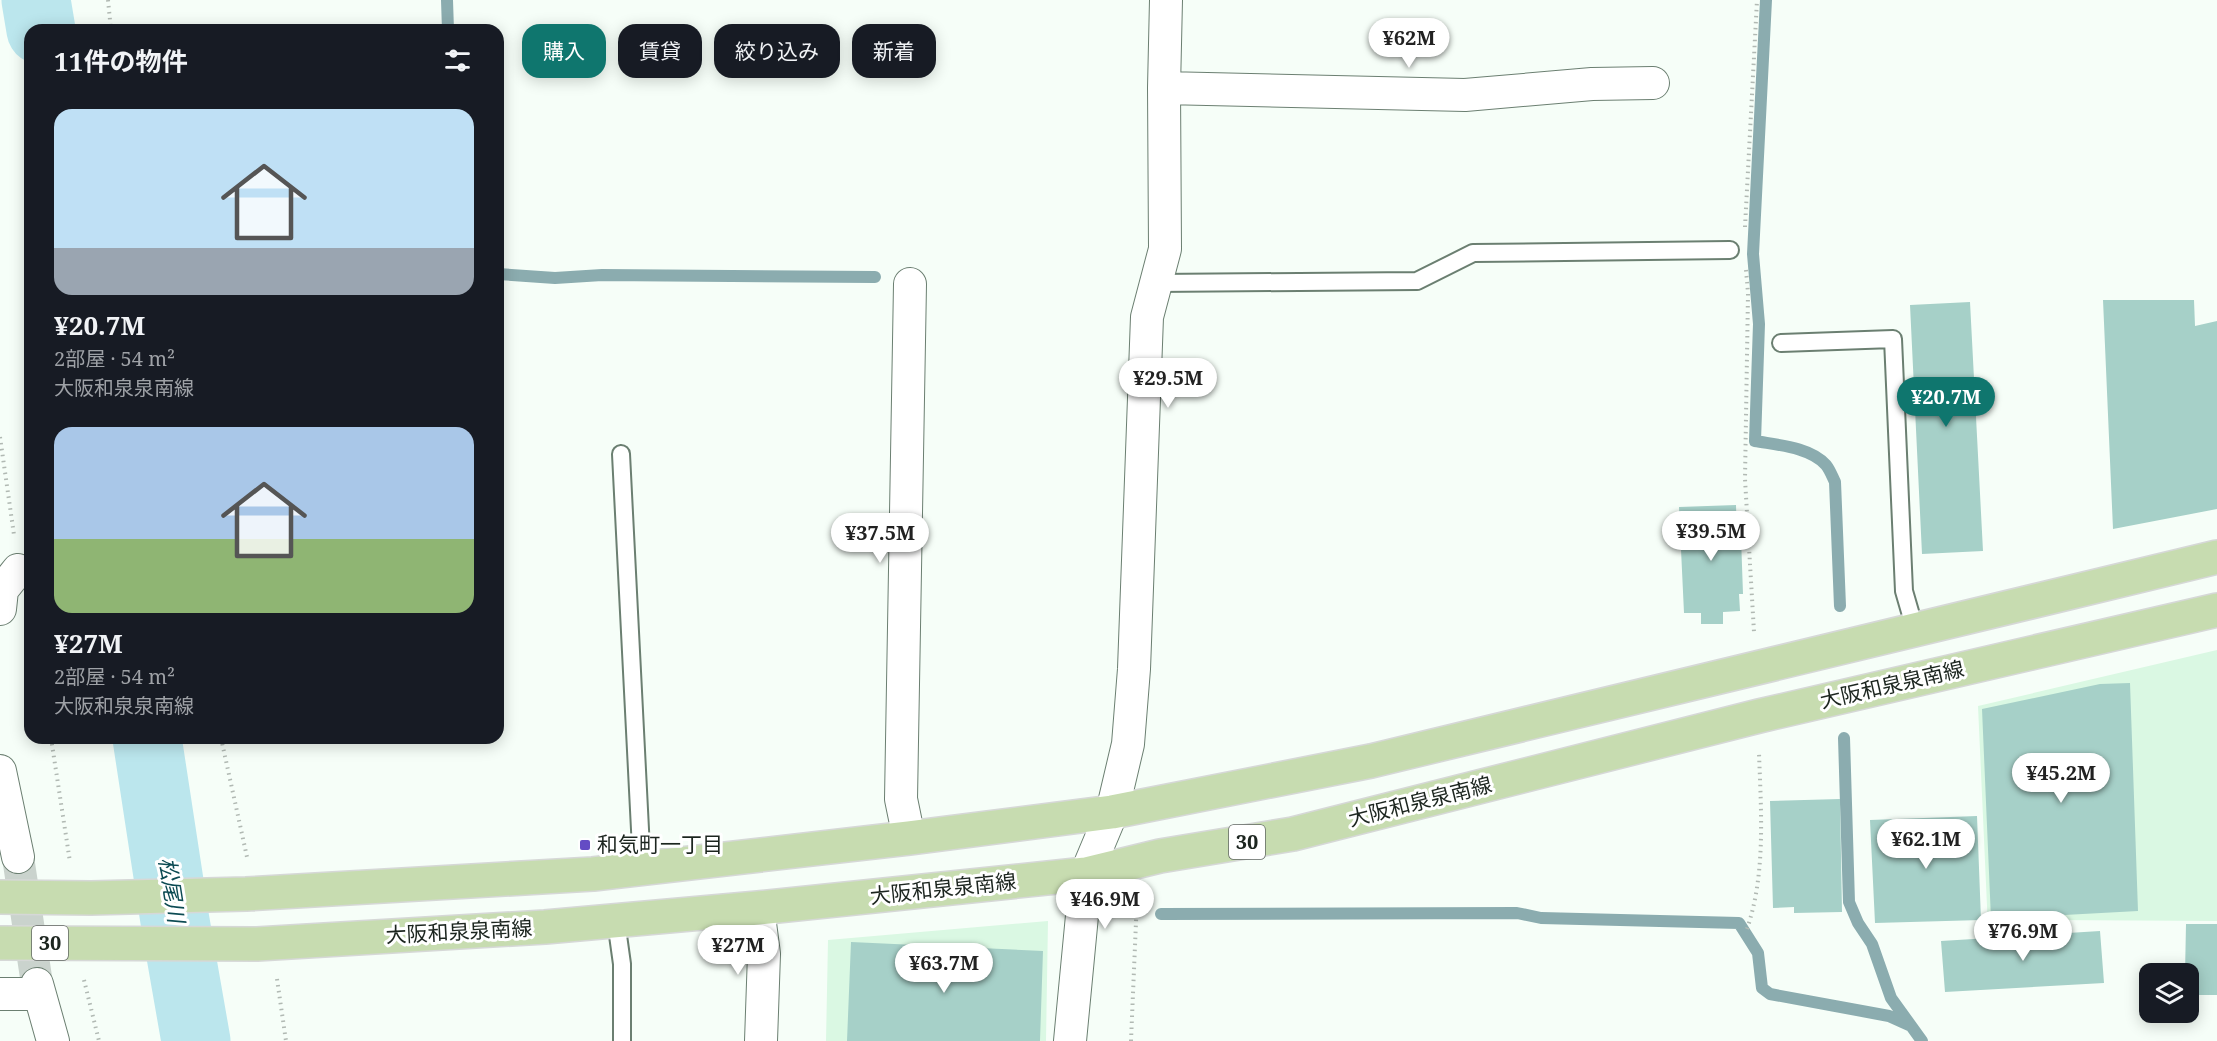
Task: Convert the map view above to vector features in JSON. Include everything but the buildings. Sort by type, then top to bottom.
[{"type":"main road","name":"30","points":[[0,897],[251,894],[593,874],[1112,812],[1371,761],[1757,666],[2217,557]]},
{"type":"main road","name":"大阪和泉泉南線","points":[[0,944],[264,944],[545,927],[758,908],[1086,874],[1160,856],[1293,834],[1758,716],[2217,610]]},
{"type":"street","points":[[1070,1041],[1086,874],[1112,812],[1128,744],[1134,669],[1147,317],[1165,249],[1166,0]]},
{"type":"street","points":[[1164,87],[1465,95],[1592,84],[1653,83]]},
{"type":"street","points":[[909,838],[901,800],[910,284]]},
{"type":"street","points":[[0,609],[2,590],[18,570]]},
{"type":"street","points":[[0,771],[11,848]]},
{"type":"street","points":[[758,908],[764,954],[761,1041]]},
{"type":"street","points":[[0,994],[38,989],[53,1041]]},
{"type":"lane","points":[[1156,283],[1417,281],[1473,252],[1730,250]]},
{"type":"lane","points":[[1781,343],[1893,339],[1904,591],[1915,629]]},
{"type":"lane","points":[[621,454],[642,869]]},
{"type":"lane","points":[[616,921],[622,964],[622,1041]]},
{"type":"path","points":[[108,0],[110,24]]},
{"type":"path","points":[[1745,236],[1757,0]]},
{"type":"path","points":[[1745,259],[1748,293],[1745,479],[1757,666]]},
{"type":"path","points":[[0,437],[18,570]]},
{"type":"path","points":[[1747,929],[1755,906],[1759,871],[1758,716]]},
{"type":"path","points":[[52,744],[83,897]]},
{"type":"path","points":[[222,744],[251,894]]},
{"type":"path","points":[[1131,1041],[1138,889]]},
{"type":"path","points":[[88,943],[99,1041]]},
{"type":"path","points":[[264,944],[286,1041]]},
{"type":"shaded area","points":[[2217,650],[2217,921],[2049,920],[1988,928],[1978,706]]},
{"type":"shaded area","points":[[1048,921],[1046,1041],[826,1041],[828,940]]},
{"type":"waterway","name":"松尾川","points":[[36,0],[40,24]]},
{"type":"waterway","points":[[447,0],[448,24]]},
{"type":"waterway","points":[[1766,0],[1753,254],[1759,324],[1755,441],[1811,454],[1826,465],[1830,471],[1835,482],[1840,606]]},
{"type":"waterway","points":[[504,274],[555,278],[602,275],[875,277]]},
{"type":"waterway","points":[[1844,738],[1849,902],[1858,923],[1872,944],[1891,998],[1922,1041]]},
{"type":"waterway","name":"松尾川","points":[[148,744],[196,1041]]},
{"type":"waterway","points":[[1161,914],[1517,913],[1541,918],[1739,923],[1758,953],[1762,988],[1770,994],[1889,1016],[1909,1025]]},
{"type":"tunnel","points":[[18,857],[37,984]]},
{"type":"place","name":"和気町一丁目","points":[[585,845]]}]
